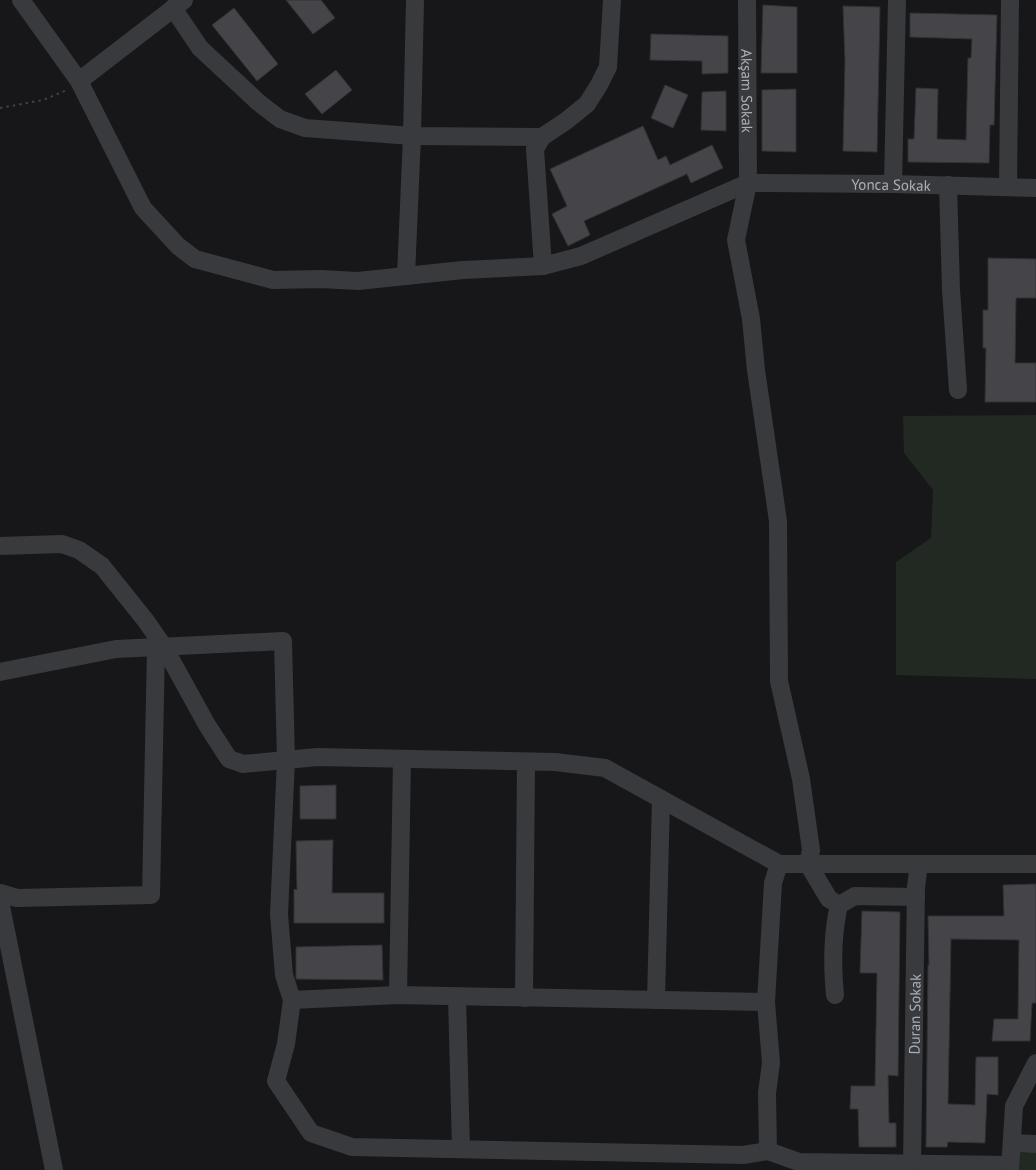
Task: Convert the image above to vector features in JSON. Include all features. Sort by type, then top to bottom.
[{"type":"street","points":[[21,0],[78,81],[143,208],[178,246],[195,259],[273,280],[321,279],[358,281],[463,270],[542,266],[581,256],[748,183]]},
{"type":"street","points":[[406,276],[415,0]]},
{"type":"street","points":[[542,266],[535,149],[542,137],[566,122],[587,104],[599,85],[608,67],[612,0]]},
{"type":"street","name":"Akşam Sokak","points":[[747,0],[748,183],[736,240],[751,319],[756,370],[778,521],[780,681],[801,779],[811,850],[808,864]]},
{"type":"street","points":[[893,184],[897,0]]},
{"type":"street","points":[[1008,187],[1010,0]]},
{"type":"street","points":[[78,81],[179,4],[200,48],[258,102],[280,119],[304,128],[412,136],[542,137]]},
{"type":"street","name":"Yonca Sokak","points":[[748,183],[893,184],[1036,188]]},
{"type":"street","points":[[948,185],[951,290],[958,390]]},
{"type":"street","points":[[0,546],[62,544],[79,550],[102,566],[146,621],[229,759],[243,764],[317,756],[555,762],[605,768],[779,864],[1036,864]]},
{"type":"street","points":[[0,672],[116,649],[283,641],[286,760],[279,914],[284,975],[292,1000],[286,1044],[276,1081],[311,1133],[352,1148],[743,1156],[768,1151],[799,1166],[885,1167],[912,1164],[1010,1168],[1014,1106],[1036,1063]]},
{"type":"street","points":[[0,893],[18,898],[151,895],[160,647]]},
{"type":"street","points":[[398,995],[402,759]]},
{"type":"street","points":[[524,998],[526,762]]},
{"type":"street","points":[[656,1000],[661,799]]},
{"type":"street","points":[[768,1151],[767,1093],[771,1063],[766,1002],[773,883],[779,864]]},
{"type":"street","points":[[808,864],[829,899],[839,905]]},
{"type":"street","name":"Duran Sokak","points":[[912,1164],[916,897],[919,864]]},
{"type":"street","points":[[835,995],[833,970],[834,930],[839,905],[855,896],[916,897]]},
{"type":"street","points":[[0,901],[54,1170]]},
{"type":"street","points":[[292,1000],[398,995],[766,1002]]},
{"type":"street","points":[[457,997],[461,1149]]},
{"type":"street","points":[[1012,1143],[1036,1144]]},
{"type":"path","points":[[0,108],[43,100],[63,93],[78,81]]},
{"type":"shaded area","points":[[1036,415],[1036,679],[896,675],[896,562],[931,538],[933,490],[904,453],[903,416]]},
{"type":"shaded area","points":[[1020,1153],[1036,1153],[1036,1170],[1019,1170]]},
{"type":"building","points":[[286,0],[321,0],[335,18],[313,34]]},
{"type":"building","points":[[763,5],[797,7],[797,73],[761,73]]},
{"type":"building","points":[[843,6],[880,7],[877,152],[843,151],[845,61]]},
{"type":"building","points":[[234,8],[278,64],[257,81],[212,25]]},
{"type":"building","points":[[910,13],[997,15],[994,125],[990,125],[989,163],[908,162],[908,139],[914,139],[916,88],[938,89],[937,139],[966,140],[968,58],[971,58],[972,39],[910,37]]},
{"type":"building","points":[[651,34],[728,36],[728,73],[702,74],[702,61],[650,60]]},
{"type":"building","points":[[336,70],[352,90],[322,114],[305,94]]},
{"type":"building","points":[[665,85],[688,95],[673,128],[651,118]]},
{"type":"building","points":[[796,89],[796,152],[762,151],[762,90]]},
{"type":"building","points":[[726,91],[726,131],[701,130],[702,92]]},
{"type":"building","points":[[643,126],[658,160],[666,156],[670,165],[712,145],[723,168],[691,183],[687,174],[584,221],[590,235],[568,246],[552,214],[567,206],[550,169]]},
{"type":"building","points":[[988,258],[1036,259],[1036,298],[1016,298],[1015,363],[1036,363],[1036,402],[985,402],[986,348],[983,348],[983,310],[988,310]]},
{"type":"building","points":[[336,785],[336,819],[300,819],[300,786]]},
{"type":"building","points":[[333,840],[332,893],[384,893],[384,923],[294,923],[294,889],[297,890],[296,841]]},
{"type":"building","points":[[1036,884],[1036,1003],[1032,1003],[1030,1041],[992,1041],[994,1019],[1018,1019],[1019,940],[951,939],[948,1104],[975,1105],[976,1057],[998,1057],[998,1095],[987,1094],[985,1143],[948,1142],[947,1147],[926,1147],[928,916],[1004,916],[1003,885]]},
{"type":"building","points":[[862,911],[900,912],[898,1076],[888,1075],[889,1123],[896,1123],[896,1147],[859,1147],[858,1109],[850,1109],[851,1086],[875,1086],[877,973],[860,973]]},
{"type":"building","points":[[382,945],[383,980],[296,979],[296,947]]}]
